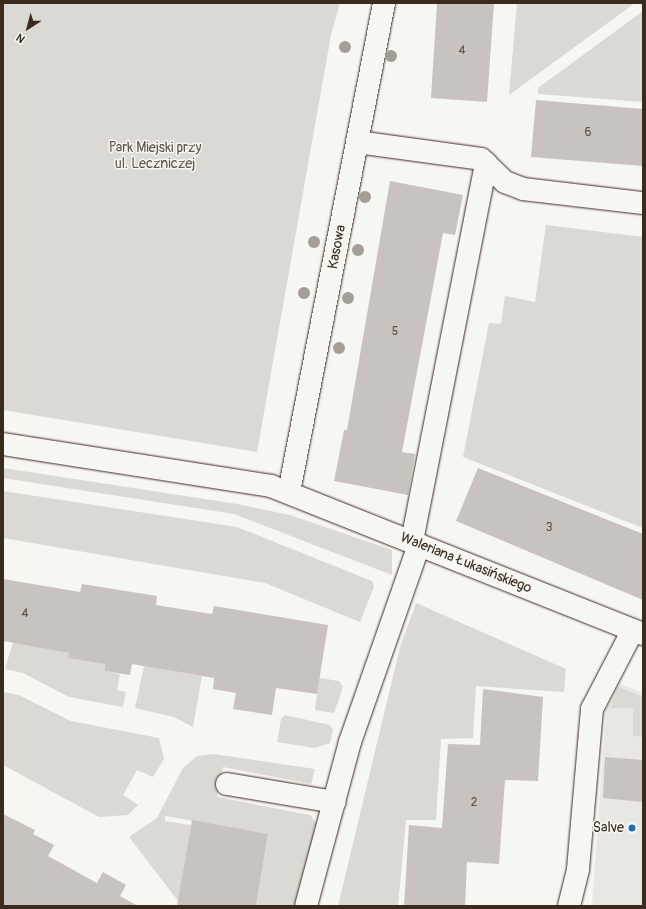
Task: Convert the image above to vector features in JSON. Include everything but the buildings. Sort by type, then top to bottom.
[{"type":"street","name":"Kasowa","points":[[288,492],[384,3]]},
{"type":"street","points":[[357,142],[477,158],[486,163],[506,182],[523,189],[643,203]]},
{"type":"street","points":[[306,906],[355,727],[416,543],[486,163]]},
{"type":"street","name":"Waleriana Łukasińskiego","points":[[3,444],[250,481],[288,492],[638,632]]},
{"type":"street","points":[[569,906],[578,869],[592,709],[638,632]]},
{"type":"street","points":[[227,784],[334,802]]},
{"type":"shaded area","points":[[618,683],[643,693],[643,906],[592,906],[606,709]]},
{"type":"green space","name":"Park Miejski przy ul. Leczniczej","points":[[3,3],[340,3],[331,35],[257,452],[3,410]]},
{"type":"green space","points":[[517,3],[635,3],[509,95]]},
{"type":"green space","points":[[643,11],[643,102],[538,94],[538,88]]},
{"type":"green space","points":[[546,225],[643,237],[643,528],[463,457],[489,323],[501,324],[505,296],[535,302]]},
{"type":"green space","points":[[3,468],[237,504],[290,515],[392,550],[392,575],[234,514],[3,478]]},
{"type":"green space","points":[[3,491],[237,527],[372,581],[374,587],[360,622],[265,583],[3,538]]},
{"type":"green space","points":[[416,603],[566,669],[564,692],[476,686],[473,738],[441,739],[436,820],[406,820],[398,906],[338,906],[400,647]]},
{"type":"green space","points":[[13,642],[69,653],[69,658],[105,664],[105,671],[120,674],[117,690],[126,692],[123,707],[69,697],[23,673],[5,669]]},
{"type":"green space","points":[[144,666],[202,676],[193,727],[174,717],[135,708]]},
{"type":"green space","points":[[319,678],[339,681],[343,687],[334,713],[315,710]]},
{"type":"green space","points":[[618,687],[643,697],[643,737],[633,736],[633,708],[610,708]]},
{"type":"green space","points":[[3,692],[19,695],[71,721],[159,738],[164,759],[153,777],[137,770],[123,795],[138,805],[128,815],[99,817],[3,765]]},
{"type":"green space","points":[[285,715],[330,725],[333,730],[330,743],[315,748],[277,742],[281,719]]},
{"type":"green space","points":[[214,754],[315,769],[311,784],[223,767],[217,797],[310,815],[314,820],[317,825],[299,906],[256,906],[268,834],[165,816],[165,821],[191,825],[182,879],[182,906],[129,837],[157,818],[183,768],[197,756]]},
{"type":"place","name":"Salve","points":[[632,828]]}]
